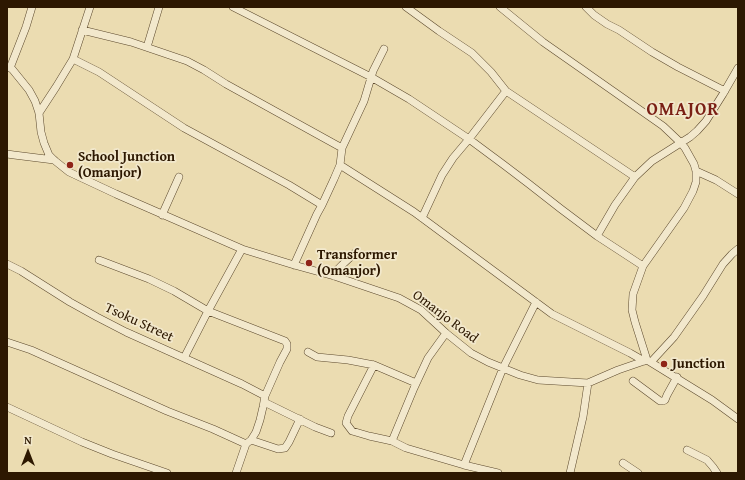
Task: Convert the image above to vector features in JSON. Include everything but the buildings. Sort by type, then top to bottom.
[{"type":"street","points":[[9,68],[26,27],[32,7]]},
{"type":"street","points":[[39,113],[72,59],[90,7]]},
{"type":"street","points":[[147,48],[159,7]]},
{"type":"street","points":[[232,7],[371,77],[409,98],[529,184],[597,236],[643,266]]},
{"type":"street","points":[[406,7],[416,10],[439,31],[472,53],[491,72],[506,91],[635,177]]},
{"type":"street","points":[[500,7],[543,42],[663,126],[681,142],[696,171],[696,182],[684,208],[643,266],[633,294],[632,310],[647,361]]},
{"type":"street","points":[[586,7],[594,16],[619,30],[652,52],[725,91]]},
{"type":"street","points":[[82,30],[131,42],[187,61],[342,148]]},
{"type":"street","points":[[294,265],[340,165],[342,148],[364,101],[371,77],[384,49]]},
{"type":"street","points":[[72,59],[99,72],[184,128],[289,185],[322,205]]},
{"type":"street","name":"Omanjo Road","points":[[9,68],[12,69],[28,90],[34,101],[39,113],[44,143],[49,155],[54,160],[69,172],[162,215],[242,249],[334,276],[405,301],[421,310],[471,353],[520,376],[538,380],[588,383],[618,370],[647,361]]},
{"type":"street","points":[[597,236],[615,204],[635,177],[652,161],[697,131],[706,121],[738,68]]},
{"type":"street","points":[[422,218],[442,175],[453,158],[469,140],[506,91]]},
{"type":"street","points":[[7,154],[54,160]]},
{"type":"street","points":[[340,165],[422,218],[552,314],[647,361],[712,400],[738,419]]},
{"type":"street","points":[[696,171],[716,180],[738,194]]},
{"type":"street","points":[[162,215],[179,177]]},
{"type":"street","points":[[184,358],[242,249]]},
{"type":"street","points":[[647,361],[674,337],[703,296],[723,264],[738,249]]},
{"type":"street","points":[[334,276],[337,270],[355,253]]},
{"type":"street","points":[[99,260],[149,279],[174,291],[208,311],[285,341],[287,344],[287,349],[264,399],[256,432],[249,442],[236,473]]},
{"type":"street","name":"Tsoku Street","points":[[7,264],[97,317],[126,332],[242,384],[264,399],[300,419],[331,433]]},
{"type":"street","points":[[464,465],[503,368],[536,302]]},
{"type":"street","points":[[392,441],[428,358],[446,333]]},
{"type":"street","points":[[7,342],[31,350],[161,408],[249,442],[285,448],[300,419]]},
{"type":"street","points":[[308,352],[317,357],[348,360],[374,365],[416,383]]},
{"type":"street","points":[[374,365],[348,416],[346,424],[352,431],[392,441],[413,450],[464,465],[498,473]]},
{"type":"street","points":[[633,381],[663,401],[677,378]]},
{"type":"street","points":[[570,473],[583,417],[588,383]]},
{"type":"street","points":[[7,407],[82,442],[167,473]]},
{"type":"street","points":[[687,450],[707,460],[714,467],[717,473]]},
{"type":"street","points":[[623,463],[638,473]]},
{"type":"place","name":"School Junction (Omanjor)","points":[[70,165]]},
{"type":"place","name":"Transformer (Omanjor)","points":[[309,263]]},
{"type":"place","name":"Junction","points":[[664,364]]},
{"type":"district","name":"OMAJOR","points":[[683,110]]}]
